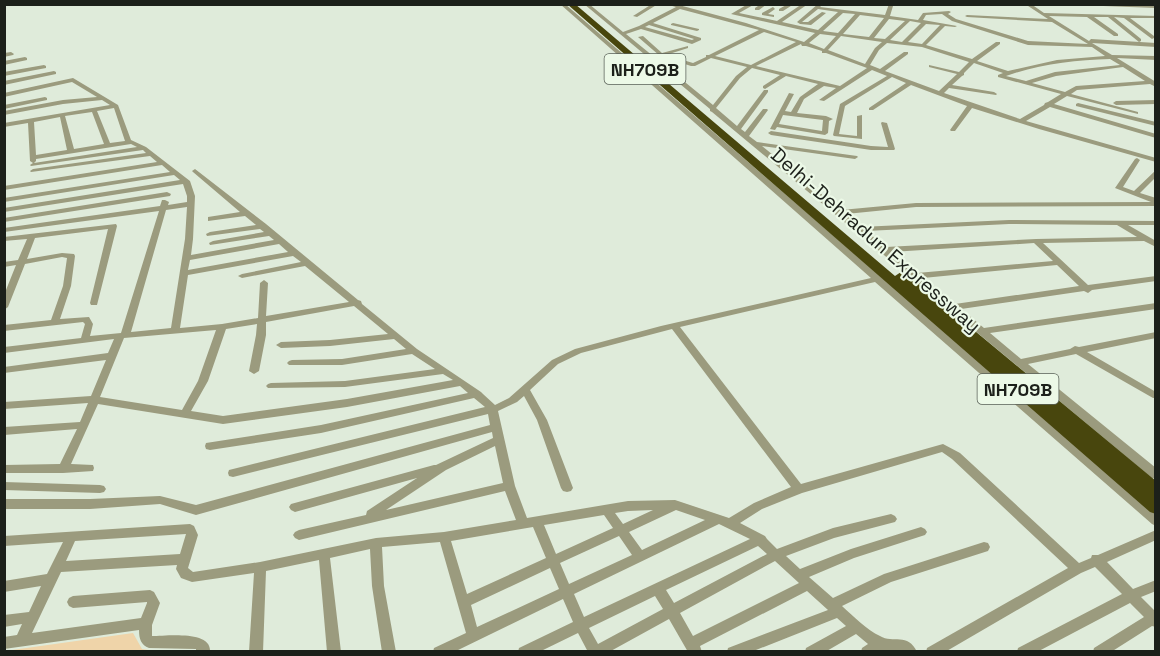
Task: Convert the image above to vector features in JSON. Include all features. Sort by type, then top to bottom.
[{"type":"highway","name":"Delhi-Dehradun Expressway","points":[[570,4],[729,132],[846,248],[1155,507]]},
{"type":"highway","name":"Delhi-Dehradun Expressway","points":[[578,4],[729,132],[879,275],[1155,491]]},
{"type":"street","points":[[562,4],[846,248]]},
{"type":"street","points":[[586,4],[657,55],[693,65],[786,20],[806,4]]},
{"type":"street","points":[[634,16],[656,4]]},
{"type":"street","points":[[667,4],[696,10],[802,44],[1022,122],[1155,160]]},
{"type":"street","points":[[696,10],[704,4]]},
{"type":"street","points":[[723,18],[765,4]]},
{"type":"street","points":[[870,39],[888,15],[891,5],[914,4]]},
{"type":"street","points":[[1027,4],[1153,80]]},
{"type":"street","points":[[1032,4],[1052,22],[1091,43],[1121,66],[1153,80]]},
{"type":"street","points":[[1077,4],[1155,6]]},
{"type":"street","points":[[799,22],[820,6],[888,15],[908,21],[955,26]]},
{"type":"street","points":[[624,33],[680,7]]},
{"type":"street","points":[[773,8],[764,14],[809,24],[824,13]]},
{"type":"street","points":[[712,110],[736,78],[750,67],[802,44],[819,32],[837,8]]},
{"type":"street","points":[[837,8],[858,14],[888,15]]},
{"type":"street","points":[[904,43],[925,14],[947,12],[954,20],[1028,43],[1155,45]]},
{"type":"street","points":[[735,13],[819,32],[922,46],[1007,73]]},
{"type":"street","points":[[824,52],[858,14]]},
{"type":"street","points":[[1042,14],[1155,17]]},
{"type":"street","points":[[1088,15],[1116,35]]},
{"type":"street","points":[[1108,15],[1139,40]]},
{"type":"street","points":[[967,16],[1052,22]]},
{"type":"street","points":[[1125,16],[1152,37]]},
{"type":"street","points":[[656,20],[697,30]]},
{"type":"street","points":[[822,100],[868,68],[877,49],[908,21]]},
{"type":"street","points":[[641,27],[686,41],[699,39],[649,23]]},
{"type":"street","points":[[922,46],[944,25]]},
{"type":"street","points":[[641,38],[712,110],[729,132],[766,145],[855,157]]},
{"type":"street","points":[[940,94],[973,61],[998,43]]},
{"type":"street","points":[[657,55],[686,47]]},
{"type":"street","points":[[880,72],[906,52]]},
{"type":"street","points":[[708,56],[841,88]]},
{"type":"street","points":[[1136,113],[1000,76],[1034,64],[1106,56],[1155,58]]},
{"type":"street","points":[[4,63],[25,59]]},
{"type":"street","points":[[931,66],[962,74]]},
{"type":"street","points":[[1027,83],[1055,74],[1121,66]]},
{"type":"street","points":[[4,74],[44,67]]},
{"type":"street","points":[[4,81],[52,74],[4,88]]},
{"type":"street","points":[[729,132],[765,89],[784,75]]},
{"type":"street","points":[[860,116],[860,138],[836,135],[842,106],[890,76]]},
{"type":"street","points":[[4,94],[73,80],[116,106],[128,142]]},
{"type":"street","points":[[766,145],[791,92],[808,80]]},
{"type":"street","points":[[1022,122],[1070,90],[1153,80]]},
{"type":"street","points":[[60,83],[61,102]]},
{"type":"street","points":[[871,109],[910,83]]},
{"type":"street","points":[[794,114],[804,97],[822,84]]},
{"type":"street","points":[[949,86],[994,94]]},
{"type":"street","points":[[1070,90],[1122,104],[1155,103]]},
{"type":"street","points":[[4,101],[44,96],[4,107]]},
{"type":"street","points":[[4,113],[61,102],[104,98]]},
{"type":"street","points":[[1056,99],[1155,124]]},
{"type":"street","points":[[1047,104],[1155,136]]},
{"type":"street","points":[[953,130],[971,105]]},
{"type":"street","points":[[4,125],[116,106]]},
{"type":"street","points":[[94,110],[107,145]]},
{"type":"street","points":[[748,140],[765,110]]},
{"type":"street","points":[[782,113],[839,120]]},
{"type":"street","points":[[62,115],[71,151]]},
{"type":"street","points":[[775,125],[825,133],[826,118]]},
{"type":"street","points":[[28,184],[33,164],[31,120]]},
{"type":"street","points":[[771,133],[878,149],[892,149],[884,123]]},
{"type":"street","points":[[748,140],[954,307],[1155,475]]},
{"type":"street","points":[[33,164],[71,151],[128,142],[144,148],[186,181],[191,204],[175,332]]},
{"type":"street","points":[[33,164],[144,148]]},
{"type":"street","points":[[33,164],[151,154]]},
{"type":"street","points":[[1137,160],[1119,188],[1155,202]]},
{"type":"street","points":[[4,188],[162,163]]},
{"type":"street","points":[[195,171],[414,351],[462,382],[492,408],[509,486],[552,561],[581,626],[595,651],[777,554],[833,533],[891,519]]},
{"type":"street","points":[[1134,194],[1155,172]]},
{"type":"street","points":[[4,200],[176,173]]},
{"type":"street","points":[[4,210],[186,181]]},
{"type":"street","points":[[63,469],[122,335],[171,184]]},
{"type":"street","points":[[4,220],[167,194]]},
{"type":"street","points":[[837,213],[916,205],[1155,202]]},
{"type":"street","points":[[4,230],[191,204]]},
{"type":"street","points":[[211,219],[247,213]]},
{"type":"street","points":[[857,229],[1009,222],[1155,223]]},
{"type":"street","points":[[1117,222],[1155,245]]},
{"type":"street","points":[[4,239],[104,226],[115,228],[94,303]]},
{"type":"street","points":[[211,238],[267,230]]},
{"type":"street","points":[[4,307],[32,235]]},
{"type":"street","points":[[882,250],[1036,241],[1145,239]]},
{"type":"street","points":[[1036,241],[1088,290]]},
{"type":"street","points":[[186,258],[281,242]]},
{"type":"street","points":[[184,273],[294,253]]},
{"type":"street","points":[[4,265],[71,256],[67,286],[55,321]]},
{"type":"street","points":[[242,276],[308,263]]},
{"type":"street","points":[[915,276],[938,276],[1057,263]]},
{"type":"street","points":[[232,473],[507,404],[563,357],[607,342],[879,275],[1155,521]]},
{"type":"street","points":[[954,307],[1088,290],[1155,278]]},
{"type":"street","points":[[254,371],[262,321],[264,283]]},
{"type":"street","points":[[4,350],[122,335],[222,327],[358,303]]},
{"type":"street","points":[[984,332],[1155,306]]},
{"type":"street","points":[[4,328],[86,319],[89,324],[85,339]]},
{"type":"street","points":[[674,326],[799,489]]},
{"type":"street","points":[[184,415],[207,372],[222,327]]},
{"type":"street","points":[[1020,362],[1075,349],[1155,335]]},
{"type":"street","points":[[281,345],[397,336]]},
{"type":"street","points":[[1075,349],[1153,395]]},
{"type":"street","points":[[292,363],[342,362],[414,351]]},
{"type":"street","points":[[4,370],[112,356]]},
{"type":"street","points":[[271,386],[345,384],[444,371]]},
{"type":"street","points":[[4,406],[95,399],[216,420],[235,419],[462,382]]},
{"type":"street","points":[[525,389],[542,420],[567,488]]},
{"type":"street","points":[[210,446],[321,429],[478,394]]},
{"type":"street","points":[[4,431],[84,425]]},
{"type":"street","points":[[4,504],[90,504],[160,500],[196,510],[496,427]]},
{"type":"street","points":[[365,518],[442,467],[498,440]]},
{"type":"street","points":[[438,651],[640,557],[799,489],[946,448],[1077,569]]},
{"type":"street","points":[[295,507],[442,467]]},
{"type":"street","points":[[4,469],[89,468]]},
{"type":"street","points":[[4,486],[100,489]]},
{"type":"street","points":[[299,535],[509,486]]},
{"type":"street","points":[[4,541],[190,529],[192,535],[183,572],[192,577],[261,567],[376,543],[444,537],[649,504],[675,505],[724,521],[761,539],[856,627],[873,648],[902,645],[911,651]]},
{"type":"street","points":[[463,602],[675,505]]},
{"type":"street","points":[[607,510],[640,557]]},
{"type":"street","points":[[658,589],[694,647],[851,554],[921,532]]},
{"type":"street","points":[[932,651],[1096,559],[1155,535]]},
{"type":"street","points":[[21,641],[72,536]]},
{"type":"street","points":[[444,537],[473,634]]},
{"type":"street","points":[[524,651],[761,539]]},
{"type":"street","points":[[376,543],[378,586],[389,651]]},
{"type":"street","points":[[733,651],[836,609],[888,578],[984,547]]},
{"type":"street","points":[[324,554],[334,651]]},
{"type":"street","points":[[4,586],[53,573],[185,559]]},
{"type":"street","points":[[1096,559],[1154,620],[1099,651]]},
{"type":"street","points":[[255,651],[261,567]]},
{"type":"street","points":[[1023,651],[1155,585]]},
{"type":"street","points":[[73,602],[150,596],[154,603],[145,625],[146,638],[149,642],[199,643],[204,647],[203,651]]},
{"type":"street","points":[[4,621],[32,616]]},
{"type":"street","points":[[4,643],[145,625]]},
{"type":"street","points":[[812,651],[856,627]]},
{"type":"shaded area","points":[[133,633],[142,649],[154,651],[5,651]]}]
